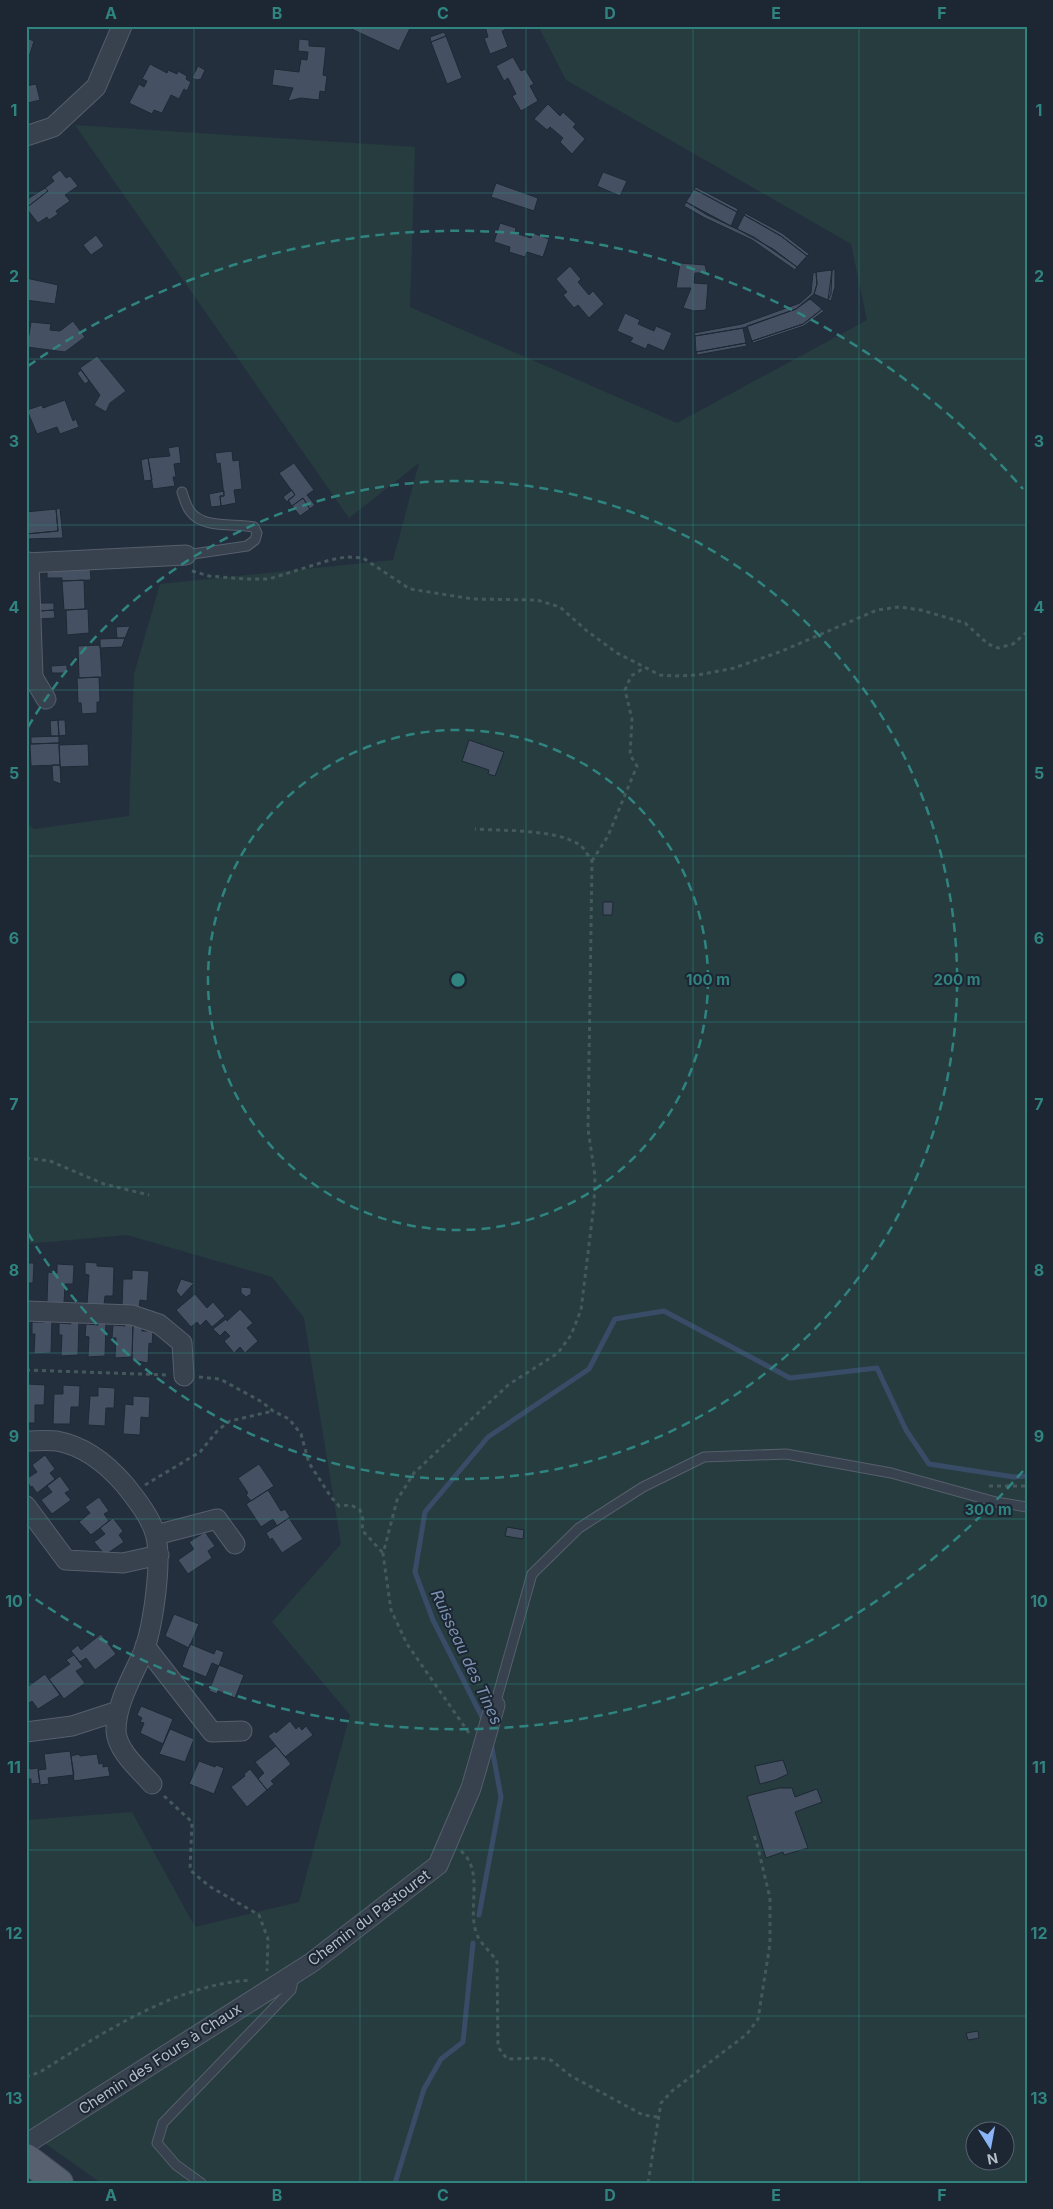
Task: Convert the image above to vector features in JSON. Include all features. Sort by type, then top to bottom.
[{"type":"main road","points":[[26,2158],[59,2183]]},
{"type":"street","points":[[26,136],[53,127],[96,87],[122,26]]},
{"type":"street","points":[[46,699],[32,677],[27,563],[189,563]]},
{"type":"street","points":[[26,1311],[132,1315],[159,1324],[182,1343],[184,1376]]},
{"type":"street","points":[[26,1441],[56,1441],[84,1450],[113,1471],[131,1492],[156,1535],[158,1555],[154,1601],[145,1646],[118,1711],[116,1733],[121,1747],[152,1784]]},
{"type":"street","points":[[26,1506],[66,1560],[123,1563],[158,1555]]},
{"type":"street","points":[[156,1535],[217,1519],[235,1544]]},
{"type":"street","points":[[145,1646],[212,1732],[242,1731]]},
{"type":"street","name":"Chemin du Pastouret","points":[[295,1973],[312,1963],[438,1865],[471,1788],[495,1705]]},
{"type":"street","points":[[26,1732],[72,1726],[118,1711]]},
{"type":"street","name":"Chemin des Fours à Chaux","points":[[26,2144],[266,1985],[295,1973]]},
{"type":"lane","points":[[182,492],[190,511],[197,518],[210,523],[254,527],[257,533],[255,540],[248,546],[189,563]]},
{"type":"lane","name":"Chemin du Pastouret","points":[[495,1705],[532,1574],[579,1528],[643,1487],[704,1457],[786,1454],[891,1473],[996,1502],[1027,1507]]},
{"type":"lane","points":[[201,2183],[176,2165],[157,2143],[163,2123],[291,1990],[295,1973]]},
{"type":"path","points":[[189,563],[209,576],[269,579],[330,560],[346,557],[363,558],[410,590],[473,599],[537,600],[560,607],[597,639],[644,668],[660,675],[698,675],[734,668],[782,651],[878,610],[899,607],[921,610],[965,624],[988,644],[998,648],[1013,644],[1027,632]]},
{"type":"path","points":[[482,1752],[407,1644],[391,1610],[383,1554],[397,1500],[414,1473],[508,1385],[558,1353],[570,1335],[581,1310],[594,1204],[595,1176],[588,1129],[592,861],[608,836],[637,766],[630,755],[632,719],[625,690],[631,676],[644,668]]},
{"type":"path","points":[[475,829],[540,834],[569,839],[582,847],[592,861]]},
{"type":"path","points":[[26,1158],[50,1161],[104,1184],[149,1195]]},
{"type":"path","points":[[26,1370],[220,1379],[289,1419],[301,1434],[309,1462],[331,1497],[340,1506],[351,1505],[360,1510],[363,1520],[362,1530],[383,1554]]},
{"type":"path","points":[[131,1492],[181,1465],[200,1452],[218,1430],[230,1421],[273,1411]]},
{"type":"path","points":[[26,2077],[40,2072],[136,2016],[184,1995],[237,1981],[266,1985],[268,1939],[259,1916],[209,1886],[190,1870],[192,1822],[152,1784]]},
{"type":"path","points":[[648,2183],[661,2103],[672,2091],[747,2034],[758,2019],[770,1944],[770,1898],[754,1835]]},
{"type":"path","points":[[447,1844],[463,1852],[470,1863],[475,1882],[475,1924],[479,1938],[491,1951],[497,1962],[498,2047],[507,2059],[540,2058],[551,2060],[571,2076],[643,2115],[658,2117]]},
{"type":"green space","points":[[538,26],[1027,26],[1027,2183],[101,2183],[26,2130],[26,1820],[132,1812],[195,1927],[299,1902],[350,1715],[272,1622],[341,1544],[304,1318],[272,1277],[127,1235],[26,1244],[26,823],[34,829],[129,816],[134,674],[160,584],[393,560],[419,463],[349,518],[75,125],[415,147],[410,307],[677,423],[867,320],[851,244],[566,80]]},
{"type":"building","points":[[345,26],[411,26],[399,51]]},
{"type":"building","points":[[485,26],[506,26],[507,29],[502,31],[508,47],[490,54],[484,38],[488,37]]},
{"type":"building","points":[[444,32],[446,36],[431,42],[430,37]]},
{"type":"building","points":[[446,36],[462,78],[447,84],[431,42]]},
{"type":"building","points":[[26,38],[34,41],[28,60],[26,59]]},
{"type":"building","points":[[299,39],[309,40],[309,46],[326,47],[323,75],[327,76],[325,92],[320,91],[319,100],[301,98],[288,101],[293,88],[272,85],[274,69],[299,72],[301,59],[307,60],[308,52],[298,51]]},
{"type":"building","points":[[513,57],[521,71],[525,69],[534,84],[530,86],[538,101],[521,111],[512,96],[516,94],[508,78],[504,81],[496,66]]},
{"type":"building","points":[[150,64],[167,73],[168,70],[177,74],[178,71],[187,76],[186,79],[191,82],[187,91],[184,89],[179,99],[171,95],[162,113],[154,110],[152,114],[129,103],[139,84],[144,87],[147,81],[142,79]]},
{"type":"building","points":[[198,66],[205,70],[201,79],[197,80],[192,78]]},
{"type":"building","points":[[36,84],[40,100],[28,103],[26,86]]},
{"type":"building","points":[[548,104],[560,116],[563,112],[576,124],[573,127],[585,139],[572,154],[560,142],[563,138],[550,127],[547,130],[534,119]]},
{"type":"building","points":[[60,170],[66,178],[70,176],[78,186],[65,195],[70,201],[56,211],[58,214],[49,220],[47,217],[38,223],[26,208],[48,191],[45,188],[54,181],[51,177]]},
{"type":"building","points":[[603,172],[627,181],[620,196],[597,186]]},
{"type":"building","points":[[496,183],[538,198],[534,211],[491,197]]},
{"type":"building","points":[[696,187],[738,209],[737,212],[694,189]]},
{"type":"building","points":[[45,188],[48,191],[26,208],[26,200]]},
{"type":"building","points":[[694,189],[737,212],[731,226],[686,202]]},
{"type":"building","points":[[686,202],[707,215],[754,237],[797,267],[795,270],[752,240],[684,206]]},
{"type":"building","points":[[745,213],[782,233],[809,254],[807,256],[781,236],[744,215]]},
{"type":"building","points":[[744,215],[781,236],[807,256],[797,267],[773,249],[737,229]]},
{"type":"building","points":[[500,223],[516,228],[515,233],[531,238],[533,233],[549,239],[543,257],[527,252],[525,257],[509,252],[510,247],[494,242]]},
{"type":"building","points":[[96,235],[104,246],[91,255],[83,245]]},
{"type":"building","points":[[680,263],[705,265],[707,273],[695,273],[694,283],[708,284],[706,310],[694,311],[683,308],[691,288],[676,288]]},
{"type":"building","points":[[570,266],[581,279],[578,282],[589,295],[593,291],[604,304],[589,318],[578,305],[574,308],[563,295],[567,292],[556,279]]},
{"type":"building","points":[[835,269],[835,287],[831,301],[828,300],[832,270]]},
{"type":"building","points":[[832,270],[831,294],[828,300],[814,294],[817,284],[816,272]]},
{"type":"building","points":[[816,272],[817,284],[814,294],[796,309],[743,328],[695,336],[694,333],[742,324],[800,303],[811,293],[813,273]]},
{"type":"building","points":[[26,278],[58,285],[55,304],[26,300]]},
{"type":"building","points":[[810,299],[822,309],[810,319],[803,324],[752,341],[747,326],[796,309]]},
{"type":"building","points":[[822,309],[824,311],[804,326],[753,343],[752,341],[803,324]]},
{"type":"building","points":[[625,313],[640,320],[638,324],[654,331],[656,326],[672,333],[664,351],[648,344],[646,349],[630,342],[633,338],[617,331]]},
{"type":"building","points":[[73,321],[85,337],[65,352],[27,347],[31,322],[51,324],[50,330],[60,331]]},
{"type":"building","points":[[743,328],[746,343],[696,352],[695,336]]},
{"type":"building","points":[[746,343],[747,346],[697,355],[696,352]]},
{"type":"building","points":[[97,356],[126,391],[110,403],[106,412],[94,405],[100,395],[80,368]]},
{"type":"building","points":[[81,370],[89,381],[85,384],[77,373]]},
{"type":"building","points":[[65,400],[73,421],[76,419],[79,427],[60,434],[57,427],[37,434],[27,410],[42,405],[43,408]]},
{"type":"building","points":[[179,446],[181,463],[174,464],[176,477],[173,477],[175,486],[153,489],[148,458],[170,456],[168,448]]},
{"type":"building","points":[[232,451],[233,461],[239,460],[242,489],[234,490],[236,503],[221,506],[220,496],[224,496],[220,463],[217,464],[215,453]]},
{"type":"building","points":[[148,458],[152,480],[144,481],[141,460]]},
{"type":"building","points":[[294,463],[314,490],[307,495],[315,505],[310,509],[303,498],[292,506],[288,500],[295,495],[279,473]]},
{"type":"building","points":[[292,490],[295,495],[287,502],[283,497]]},
{"type":"building","points":[[224,491],[224,496],[220,496],[221,506],[211,507],[209,494]]},
{"type":"building","points":[[303,498],[310,509],[300,516],[292,506]]},
{"type":"building","points":[[60,508],[63,538],[26,539],[26,534],[58,531],[56,509]]},
{"type":"building","points":[[56,509],[58,531],[26,534],[26,512]]},
{"type":"building","points":[[90,567],[91,580],[62,581],[62,578],[47,578],[47,571]]},
{"type":"building","points":[[84,580],[85,609],[64,610],[62,581]]},
{"type":"building","points":[[38,603],[54,603],[54,610],[39,611]]},
{"type":"building","points":[[88,609],[89,633],[67,635],[66,610]]},
{"type":"building","points":[[54,610],[55,618],[39,619],[39,611]]},
{"type":"building","points":[[130,626],[125,638],[117,638],[116,627]]},
{"type":"building","points":[[125,638],[122,647],[100,648],[100,639]]},
{"type":"building","points":[[100,645],[102,677],[79,678],[78,646]]},
{"type":"building","points":[[67,665],[67,673],[52,673],[51,666]]},
{"type":"building","points":[[99,677],[100,702],[97,702],[97,713],[82,714],[81,703],[78,703],[77,678]]},
{"type":"building","points":[[58,720],[59,736],[51,736],[50,721]]},
{"type":"building","points":[[58,720],[65,720],[66,735],[59,736]]},
{"type":"building","points":[[59,736],[59,743],[31,744],[31,737]]},
{"type":"building","points":[[469,740],[504,752],[495,776],[488,774],[489,770],[462,761]]},
{"type":"building","points":[[59,743],[60,765],[31,766],[30,744]]},
{"type":"building","points":[[88,744],[89,766],[60,767],[59,745]]},
{"type":"building","points":[[52,765],[60,765],[61,784],[53,781]]},
{"type":"building","points":[[603,902],[613,902],[612,915],[603,915]]},
{"type":"building","points":[[85,1262],[97,1263],[97,1266],[114,1267],[113,1296],[105,1296],[104,1305],[87,1304],[89,1275],[85,1274]]},
{"type":"building","points":[[26,1263],[34,1263],[33,1283],[26,1283]]},
{"type":"building","points":[[57,1264],[74,1265],[73,1284],[65,1284],[64,1303],[47,1302],[48,1272],[57,1273]]},
{"type":"building","points":[[132,1270],[149,1271],[147,1301],[140,1300],[139,1309],[122,1308],[123,1279],[132,1279]]},
{"type":"building","points":[[181,1279],[194,1283],[181,1297],[176,1291]]},
{"type":"building","points":[[241,1287],[251,1288],[251,1294],[246,1297],[241,1293]]},
{"type":"building","points":[[195,1294],[207,1308],[213,1302],[225,1316],[212,1327],[206,1320],[200,1326],[197,1322],[191,1327],[176,1310]]},
{"type":"building","points":[[240,1309],[253,1323],[247,1328],[258,1341],[245,1353],[240,1347],[234,1353],[224,1341],[230,1336],[225,1331],[220,1336],[213,1329],[226,1319],[227,1321]]},
{"type":"building","points":[[44,1318],[52,1318],[51,1353],[34,1354],[35,1334],[32,1334],[32,1322],[44,1322]]},
{"type":"building","points":[[71,1319],[79,1319],[78,1355],[61,1356],[62,1335],[59,1335],[59,1323],[71,1324]]},
{"type":"building","points":[[98,1320],[106,1321],[105,1356],[88,1357],[89,1337],[85,1336],[86,1324],[98,1325]]},
{"type":"building","points":[[125,1321],[133,1322],[132,1357],[115,1358],[116,1338],[112,1338],[113,1325],[125,1326]]},
{"type":"building","points":[[133,1326],[142,1326],[142,1331],[153,1331],[152,1344],[149,1343],[148,1363],[132,1360]]},
{"type":"building","points":[[28,1384],[45,1385],[44,1405],[35,1405],[35,1423],[26,1423]]},
{"type":"building","points":[[63,1385],[80,1386],[79,1407],[71,1407],[70,1424],[53,1424],[54,1394],[63,1394]]},
{"type":"building","points":[[98,1387],[115,1388],[114,1408],[106,1408],[105,1426],[88,1425],[90,1396],[98,1396]]},
{"type":"building","points":[[133,1396],[150,1397],[149,1418],[141,1417],[140,1435],[123,1434],[125,1404],[133,1405]]},
{"type":"building","points":[[45,1455],[55,1469],[50,1473],[55,1479],[37,1493],[32,1486],[31,1488],[26,1479],[37,1472],[32,1465]]},
{"type":"building","points":[[259,1464],[274,1486],[251,1501],[238,1478]]},
{"type":"building","points":[[60,1476],[70,1490],[65,1493],[71,1500],[52,1514],[41,1500],[52,1492],[47,1486]]},
{"type":"building","points":[[268,1490],[281,1511],[285,1509],[290,1517],[277,1526],[273,1519],[261,1527],[246,1504]]},
{"type":"building","points":[[99,1497],[109,1511],[104,1514],[109,1521],[91,1535],[79,1522],[90,1513],[85,1507]]},
{"type":"building","points":[[113,1518],[123,1531],[119,1535],[124,1542],[105,1555],[94,1542],[105,1534],[100,1528]]},
{"type":"building","points":[[289,1518],[303,1539],[282,1553],[272,1538],[270,1540],[266,1533]]},
{"type":"building","points":[[507,1527],[524,1530],[523,1539],[505,1536]]},
{"type":"building","points":[[205,1532],[215,1546],[208,1551],[212,1558],[188,1574],[178,1560],[194,1549],[189,1542]]},
{"type":"building","points":[[174,1614],[199,1624],[189,1648],[165,1636]]},
{"type":"building","points":[[101,1634],[116,1654],[95,1670],[86,1658],[80,1662],[71,1651],[78,1645],[81,1650]]},
{"type":"building","points":[[190,1644],[214,1654],[216,1649],[224,1652],[219,1666],[212,1663],[206,1677],[182,1667]]},
{"type":"building","points":[[74,1655],[83,1667],[76,1671],[85,1683],[64,1699],[49,1679],[70,1664],[66,1660]]},
{"type":"building","points":[[219,1665],[244,1675],[235,1698],[218,1691],[217,1694],[209,1691]]},
{"type":"building","points":[[45,1674],[60,1695],[38,1709],[32,1701],[29,1703],[26,1700],[26,1688]]},
{"type":"building","points":[[141,1706],[173,1719],[163,1744],[140,1733],[144,1723],[140,1722],[142,1718],[137,1715]]},
{"type":"building","points":[[290,1721],[296,1729],[299,1726],[302,1730],[306,1726],[313,1735],[285,1757],[268,1736],[275,1731],[276,1733]]},
{"type":"building","points":[[170,1729],[194,1739],[185,1762],[159,1754]]},
{"type":"building","points":[[276,1746],[291,1764],[271,1781],[274,1784],[267,1790],[258,1779],[264,1773],[255,1762]]},
{"type":"building","points":[[70,1751],[74,1775],[48,1778],[49,1784],[40,1785],[38,1770],[46,1769],[44,1754]]},
{"type":"building","points":[[79,1754],[80,1756],[97,1754],[99,1764],[103,1763],[103,1767],[108,1766],[110,1776],[74,1781],[71,1756]]},
{"type":"building","points":[[26,1755],[30,1769],[38,1768],[40,1783],[31,1784],[31,1779],[26,1779]]},
{"type":"building","points":[[783,1760],[788,1774],[760,1784],[755,1766]]},
{"type":"building","points":[[199,1761],[224,1768],[214,1794],[189,1784]]},
{"type":"building","points":[[250,1769],[267,1790],[247,1807],[231,1787],[245,1776],[244,1774]]},
{"type":"building","points":[[779,1788],[792,1788],[795,1797],[817,1789],[822,1802],[795,1812],[808,1848],[784,1855],[783,1852],[766,1858],[747,1796]]},
{"type":"building","points":[[978,2031],[979,2038],[968,2040],[966,2033]]},
{"type":"waterway","name":"Ruisseau des Tines","points":[[484,1721],[433,1620],[415,1572],[425,1512],[488,1437],[589,1369],[615,1319],[664,1311],[790,1378],[877,1368],[906,1430],[929,1464],[1014,1477],[1027,1476]]},
{"type":"waterway","name":"Ruisseau des Tines","points":[[479,1915],[501,1797],[491,1743]]},
{"type":"waterway","name":"Ruisseau des Tines","points":[[395,2183],[424,2089],[441,2059],[463,2042],[473,1943]]}]
